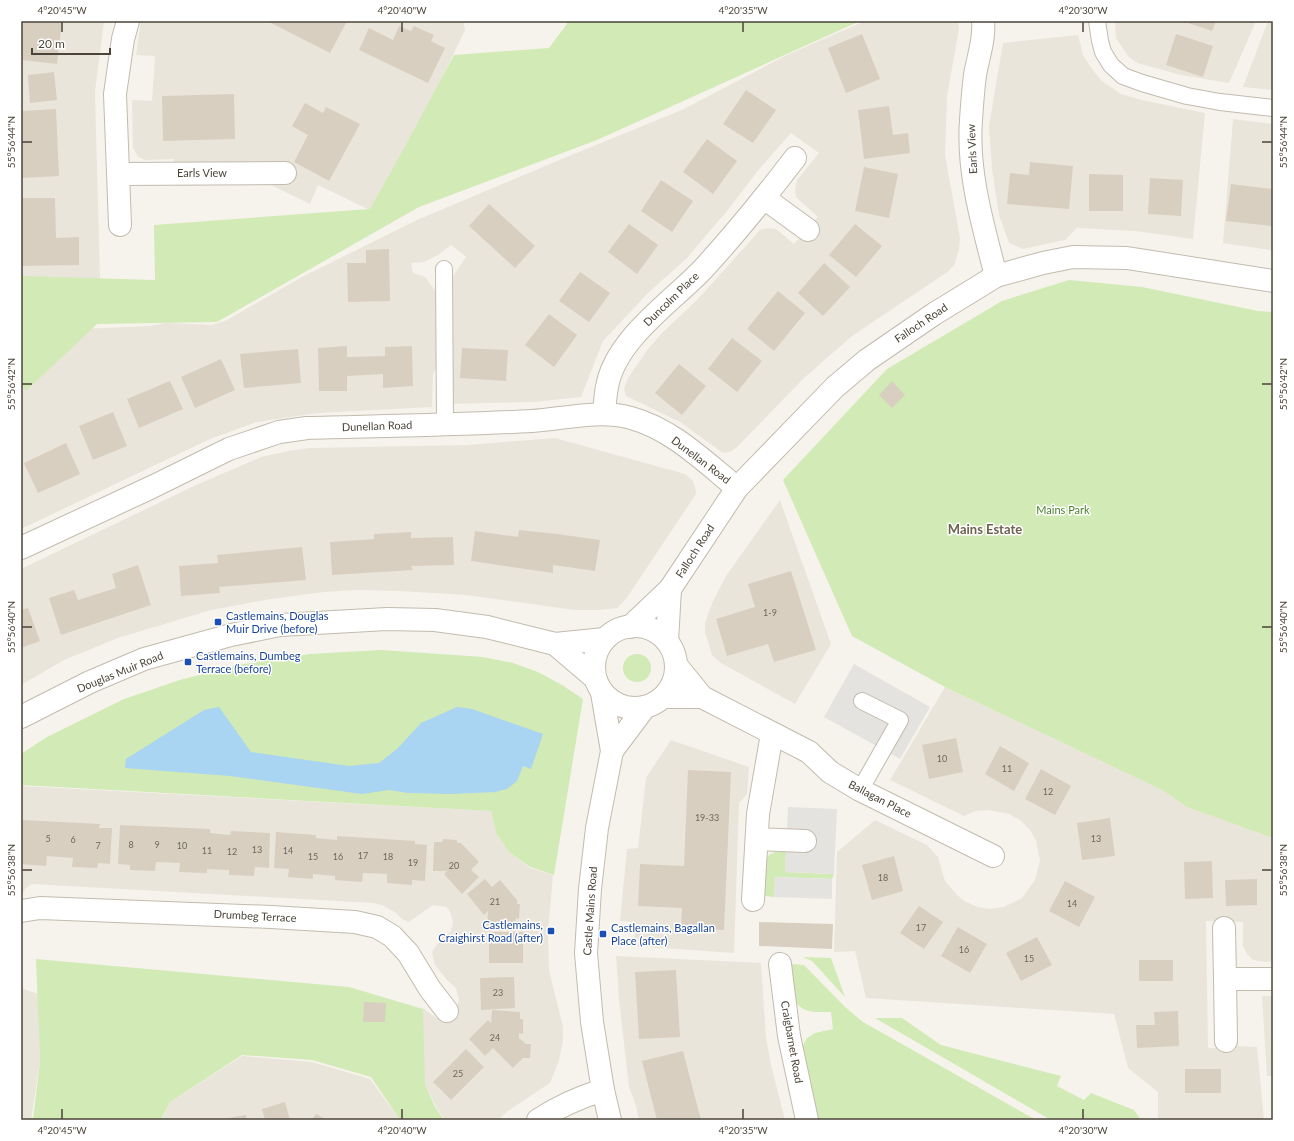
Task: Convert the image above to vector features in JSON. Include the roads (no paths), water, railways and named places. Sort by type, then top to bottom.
[{"type":"street","points":[[120,225],[115,94],[123,39],[128,21]]},
{"type":"street","name":"Earls View","points":[[984,21],[975,75],[970,122],[972,166],[978,209],[996,276]]},
{"type":"street","name":"Duncolm Place","points":[[604,414],[607,386],[612,370],[621,353],[645,323],[690,283],[764,198],[796,158]]},
{"type":"street","name":"Earls View","points":[[119,174],[285,172]]},
{"type":"street","points":[[764,198],[808,230]]},
{"type":"street","name":"Falloch Road","points":[[630,626],[670,589],[737,488],[835,387],[867,360],[934,314],[996,276],[1043,263],[1073,257],[1081,257],[1127,258],[1273,281]]},
{"type":"street","name":"Dunellan Road","points":[[21,548],[138,494],[229,449],[279,432],[307,428],[533,421],[604,414],[631,418],[661,430],[686,447],[737,488]]},
{"type":"street","name":"Falloch Road","points":[[667,641],[670,589]]},
{"type":"street","name":"Douglas Muir Road","points":[[21,717],[90,682],[144,659],[218,639],[280,625],[387,619],[435,620],[487,627],[555,644],[605,639]]},
{"type":"street","points":[[630,626],[644,627],[657,632],[667,641],[674,653],[677,666],[671,688],[664,697],[645,707],[633,709],[621,706],[611,701],[599,685],[594,667],[595,657],[599,647],[605,639],[616,630],[630,626]]},
{"type":"street","name":"Douglas Muir Road","points":[[555,644],[599,685]]},
{"type":"street","name":"Ballagan Place","points":[[677,666],[702,697],[772,734],[810,752],[830,772],[860,790],[993,856]]},
{"type":"street","name":"Castle Mains Road","points":[[599,685],[612,751],[596,835],[590,889],[586,952],[592,1022],[603,1090],[610,1120]]},
{"type":"street","name":"Ballagan Place","points":[[664,697],[702,697]]},
{"type":"street","name":"Castle Mains Road","points":[[612,751],[645,707]]},
{"type":"street","points":[[753,900],[758,814],[772,734]]},
{"type":"street","points":[[756,839],[805,841]]},
{"type":"street","name":"Drumbeg Terrace","points":[[21,912],[40,908],[271,917],[355,922],[377,927],[392,936],[408,953],[430,989],[447,1011]]},
{"type":"street","points":[[1224,928],[1226,1041]]},
{"type":"street","name":"Craigbarnet Road","points":[[780,964],[789,1036],[808,1120]]},
{"type":"street","points":[[1225,979],[1273,979]]},
{"type":"street","points":[[538,1120],[586,1095],[603,1090]]},
{"type":"lane","points":[[1097,21],[1103,52],[1111,65],[1123,76],[1187,96],[1220,102],[1273,108]]},
{"type":"lane","points":[[444,269],[445,424]]},
{"type":"lane","points":[[860,790],[900,720],[862,701]]},
{"type":"water","points":[[219,707],[251,752],[349,766],[379,763],[397,749],[421,723],[457,707],[472,709],[543,734],[531,769],[523,766],[517,781],[507,789],[495,792],[450,794],[408,793],[389,790],[362,794],[230,776],[125,768],[126,759],[204,710]]},
{"type":"place","name":"Castlemains, Douglas Muir Drive (before)","points":[[218,622]]},
{"type":"place","name":"Castlemains, Dumbeg Terrace (before)","points":[[188,662]]},
{"type":"place","name":"Castlemains, Craighirst Road (after)","points":[[551,931]]},
{"type":"place","name":"Castlemains, Bagallan Place (after)","points":[[603,934]]},
{"type":"district","name":"Mains Estate","points":[[985,529]]},
{"type":"park label","name":"Mains Park","points":[[1063,510]]}]
